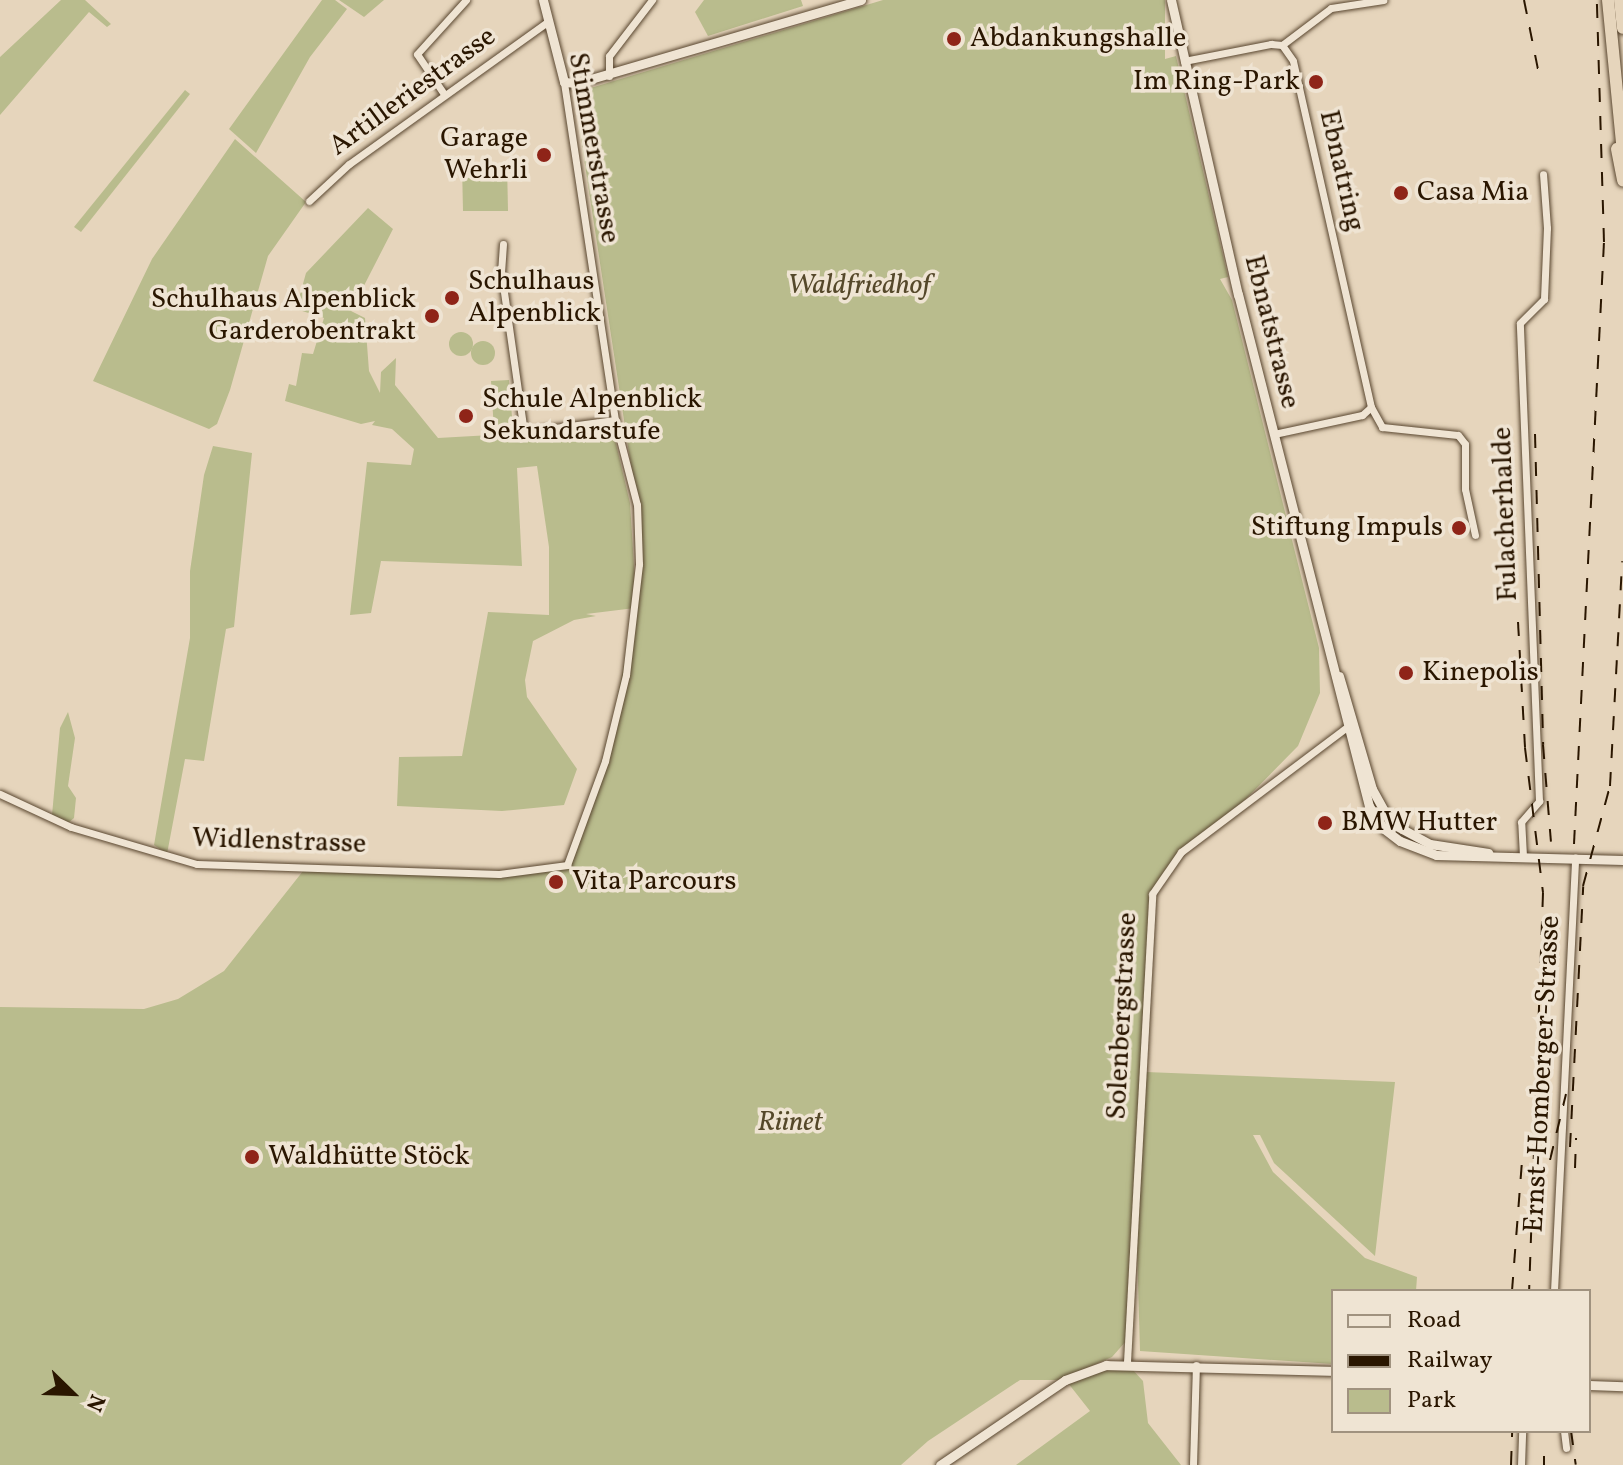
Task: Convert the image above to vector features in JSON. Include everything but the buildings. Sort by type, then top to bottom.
[{"type":"highway","points":[[1608,0],[1623,154]]},
{"type":"highway","points":[[1617,0],[1619,106],[1612,122],[1623,180]]},
{"type":"highway","points":[[1617,0],[1623,28]]},
{"type":"street","points":[[444,94],[417,54],[466,0]]},
{"type":"street","name":"Stimmerstrasse","points":[[543,0],[564,82],[615,420],[637,505],[636,608],[605,761],[567,865]]},
{"type":"street","points":[[609,76],[609,56],[652,0]]},
{"type":"street","points":[[564,82],[609,76],[861,0]]},
{"type":"street","name":"Ebnatstrasse","points":[[1171,0],[1274,434],[1351,724],[1364,791],[1384,829],[1410,847],[1436,855],[1623,860]]},
{"type":"street","points":[[1184,61],[1282,45],[1331,8],[1383,0]]},
{"type":"street","name":"Artilleriestrasse","points":[[309,201],[349,164],[547,22]]},
{"type":"street","name":"Ebnatring","points":[[1282,45],[1293,61],[1375,422],[1389,430],[1458,435],[1465,444],[1465,489],[1475,535]]},
{"type":"street","name":"Fulacherhalde","points":[[1523,856],[1521,822],[1539,801],[1520,323],[1544,299],[1547,228],[1543,174]]},
{"type":"street","points":[[503,244],[501,271],[521,433],[615,420]]},
{"type":"street","points":[[1274,434],[1362,415],[1371,407]]},
{"type":"street","name":"Solenbergstrasse","points":[[1127,1362],[1152,894],[1181,852],[1351,724]]},
{"type":"street","name":"Widlenstrasse","points":[[0,794],[71,827],[197,864],[499,874],[567,865]]},
{"type":"street","name":"Ernst-Homberger-Strasse","points":[[1554,1289],[1575,858]]},
{"type":"street","points":[[940,1465],[1065,1380],[1127,1362],[1331,1371]]},
{"type":"street","points":[[1193,1465],[1196,1365]]},
{"type":"street","points":[[1591,1385],[1623,1386]]},
{"type":"street","points":[[1521,1465],[1522,1433]]},
{"type":"street","points":[[1564,1433],[1566,1448]]},
{"type":"green space","points":[[61,0],[85,0],[111,24],[107,27],[89,12],[0,115],[0,57]]},
{"type":"green space","points":[[322,0],[335,0],[347,9],[310,57],[256,153],[229,129]]},
{"type":"green space","points":[[339,0],[384,0],[364,17]]},
{"type":"green space","points":[[704,0],[801,0],[803,6],[708,36],[695,12]]},
{"type":"green space","name":"Riinet","points":[[883,0],[1165,0],[1165,59],[1176,56],[1228,277],[1220,279],[1232,300],[1319,648],[1320,693],[1298,746],[1233,812],[1191,844],[1155,886],[1127,1340],[1112,1357],[1059,1380],[1020,1380],[928,1441],[901,1465],[0,1465],[0,1007],[144,1009],[178,999],[224,971],[307,866],[499,874],[564,867],[605,761],[635,608],[586,614],[596,616],[574,620],[533,641],[525,680],[527,697],[577,769],[564,805],[502,811],[397,806],[399,757],[462,756],[488,612],[549,615],[549,547],[537,466],[517,468],[522,566],[381,561],[371,613],[350,615],[367,462],[411,465],[414,449],[392,429],[372,425],[375,421],[361,424],[285,401],[289,384],[296,386],[302,353],[313,354],[324,318],[296,309],[306,273],[368,208],[393,229],[351,311],[365,318],[369,371],[380,393],[381,372],[396,358],[395,385],[438,438],[491,435],[515,441],[612,427],[630,503],[636,598],[637,505],[574,93]]},
{"type":"green space","points":[[185,90],[190,94],[81,232],[74,227]]},
{"type":"green space","points":[[235,139],[306,202],[268,256],[230,390],[217,424],[209,429],[93,381],[152,259]]},
{"type":"green space","points":[[507,164],[508,211],[463,211],[462,165]]},
{"type":"green space","points":[[461,332],[470,335],[473,344],[470,353],[461,356],[452,353],[449,344],[452,335]]},
{"type":"green space","points":[[483,341],[492,344],[495,353],[492,362],[483,365],[474,362],[471,353],[474,344]]},
{"type":"green space","points":[[509,380],[513,429],[494,430],[491,381]]},
{"type":"green space","points":[[213,446],[252,453],[234,627],[226,629],[204,761],[185,759],[167,854],[154,845],[190,638],[190,571],[204,475]]},
{"type":"green space","points":[[68,712],[75,738],[68,786],[76,798],[74,818],[68,823],[52,815],[60,728]]},
{"type":"green space","points":[[1146,1072],[1395,1082],[1375,1256],[1274,1163],[1260,1135],[1253,1135],[1273,1172],[1365,1258],[1417,1277],[1416,1289],[1331,1289],[1331,1364],[1140,1351],[1137,1246]]},
{"type":"green space","points":[[1131,1368],[1143,1381],[1148,1423],[1181,1465],[1016,1465],[1090,1411],[1068,1383],[1098,1371]]},
{"type":"railway","points":[[1524,0],[1540,79]]},
{"type":"railway","points":[[1574,844],[1604,242],[1597,0]]},
{"type":"railway","points":[[1535,434],[1543,745],[1551,842]]},
{"type":"railway","points":[[1570,1147],[1583,886],[1610,786],[1622,561]]},
{"type":"railway","points":[[1518,622],[1525,748],[1543,893],[1529,1289]]},
{"type":"railway","points":[[1550,1160],[1566,1094]]},
{"type":"railway","points":[[1575,1168],[1576,1138]]},
{"type":"railway","points":[[1512,1289],[1522,1161]]},
{"type":"railway","points":[[1511,1465],[1512,1433]]},
{"type":"railway","points":[[1571,1433],[1576,1465]]},
{"type":"railway","points":[[1544,1456],[1544,1465]]},
{"type":"place","name":"Abdankungshalle","points":[[954,39]]},
{"type":"place","name":"Im Ring-Park","points":[[1316,82]]},
{"type":"place","name":"Garage Wehrli","points":[[544,155]]},
{"type":"place","name":"Casa Mia","points":[[1401,193]]},
{"type":"place","name":"Schulhaus Alpenblick","points":[[452,298]]},
{"type":"place","name":"Schulhaus Alpenblick Garderobentrakt","points":[[432,316]]},
{"type":"place","name":"Schule Alpenblick Sekundarstufe","points":[[466,416]]},
{"type":"place","name":"Stiftung Impuls","points":[[1459,528]]},
{"type":"place","name":"Kinepolis","points":[[1406,673]]},
{"type":"place","name":"BMW Hutter","points":[[1325,823]]},
{"type":"place","name":"Vita Parcours","points":[[556,882]]},
{"type":"place","name":"Waldhütte Stöck","points":[[252,1157]]},
{"type":"park label","name":"Waldfriedhof","points":[[859,286]]}]
